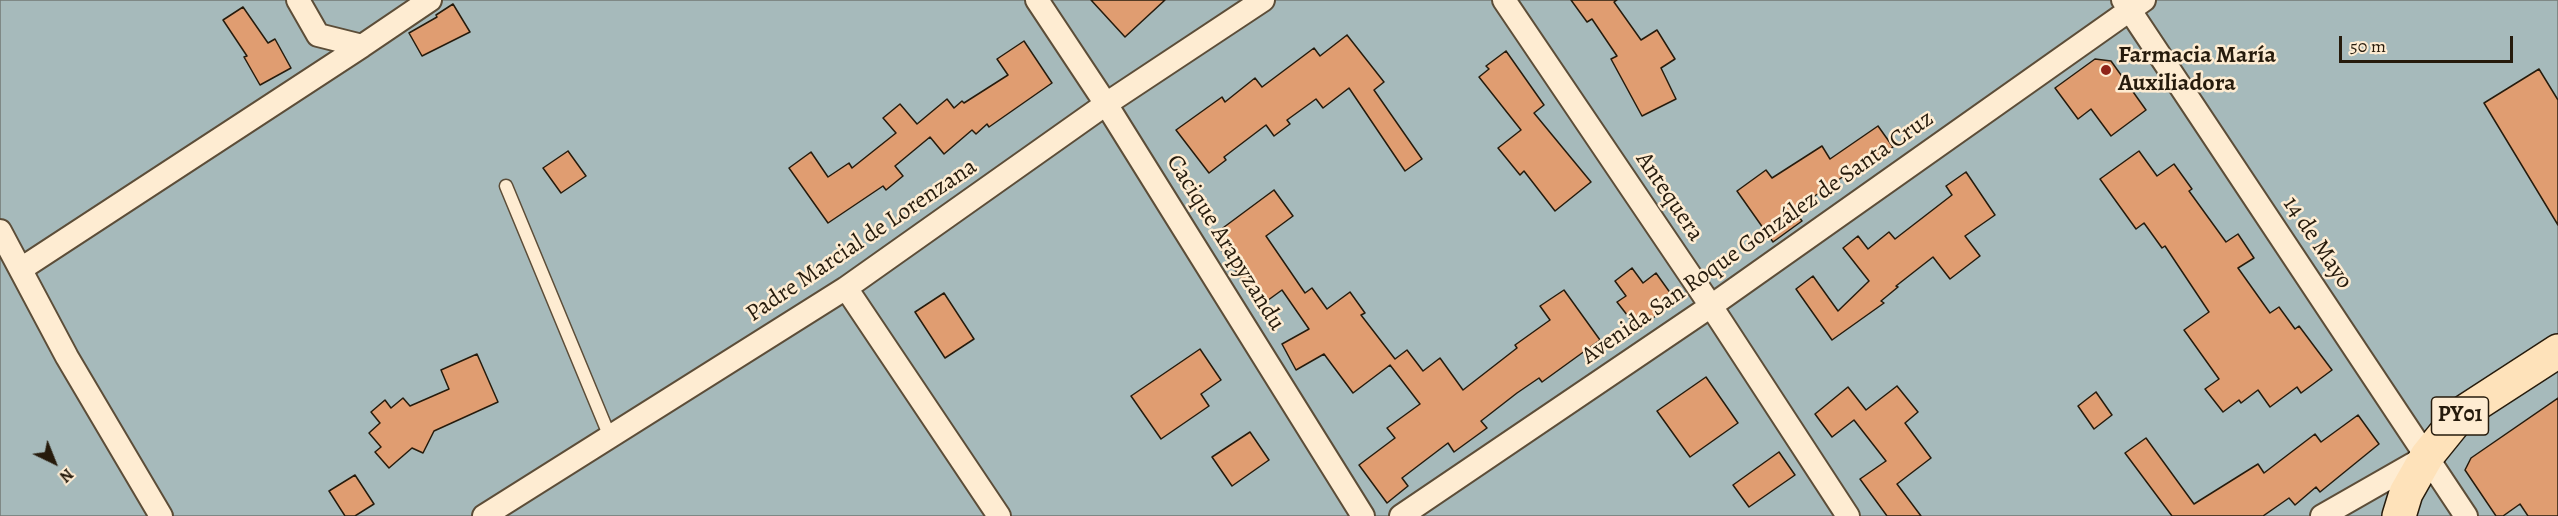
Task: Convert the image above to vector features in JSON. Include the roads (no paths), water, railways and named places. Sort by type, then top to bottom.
[{"type":"highway","name":"PY01","points":[[2399,516],[2406,493],[2427,456],[2461,414],[2558,351]]},
{"type":"street","points":[[298,0],[318,35],[363,46]]},
{"type":"street","points":[[21,269],[430,0]]},
{"type":"street","name":"Cacique Arapyzandu","points":[[1037,0],[1106,104],[1363,516]]},
{"type":"street","name":"Padre Marcial de Lorenzana","points":[[484,516],[846,288],[1106,104],[1263,0]]},
{"type":"street","name":"Antequera","points":[[1504,0],[1711,306],[1848,516]]},
{"type":"street","name":"Avenida San Roque González de Santa Cruz","points":[[1401,516],[1711,306],[2132,3]]},
{"type":"street","name":"14 de Mayo","points":[[2132,3],[2466,516]]},
{"type":"street","points":[[0,231],[67,357],[161,516]]},
{"type":"street","points":[[846,288],[999,516]]},
{"type":"street","points":[[2322,516],[2427,456]]},
{"type":"lane","points":[[506,186],[610,437]]},
{"type":"place","name":"Farmacia María Auxiliadora","points":[[2106,70]]}]
